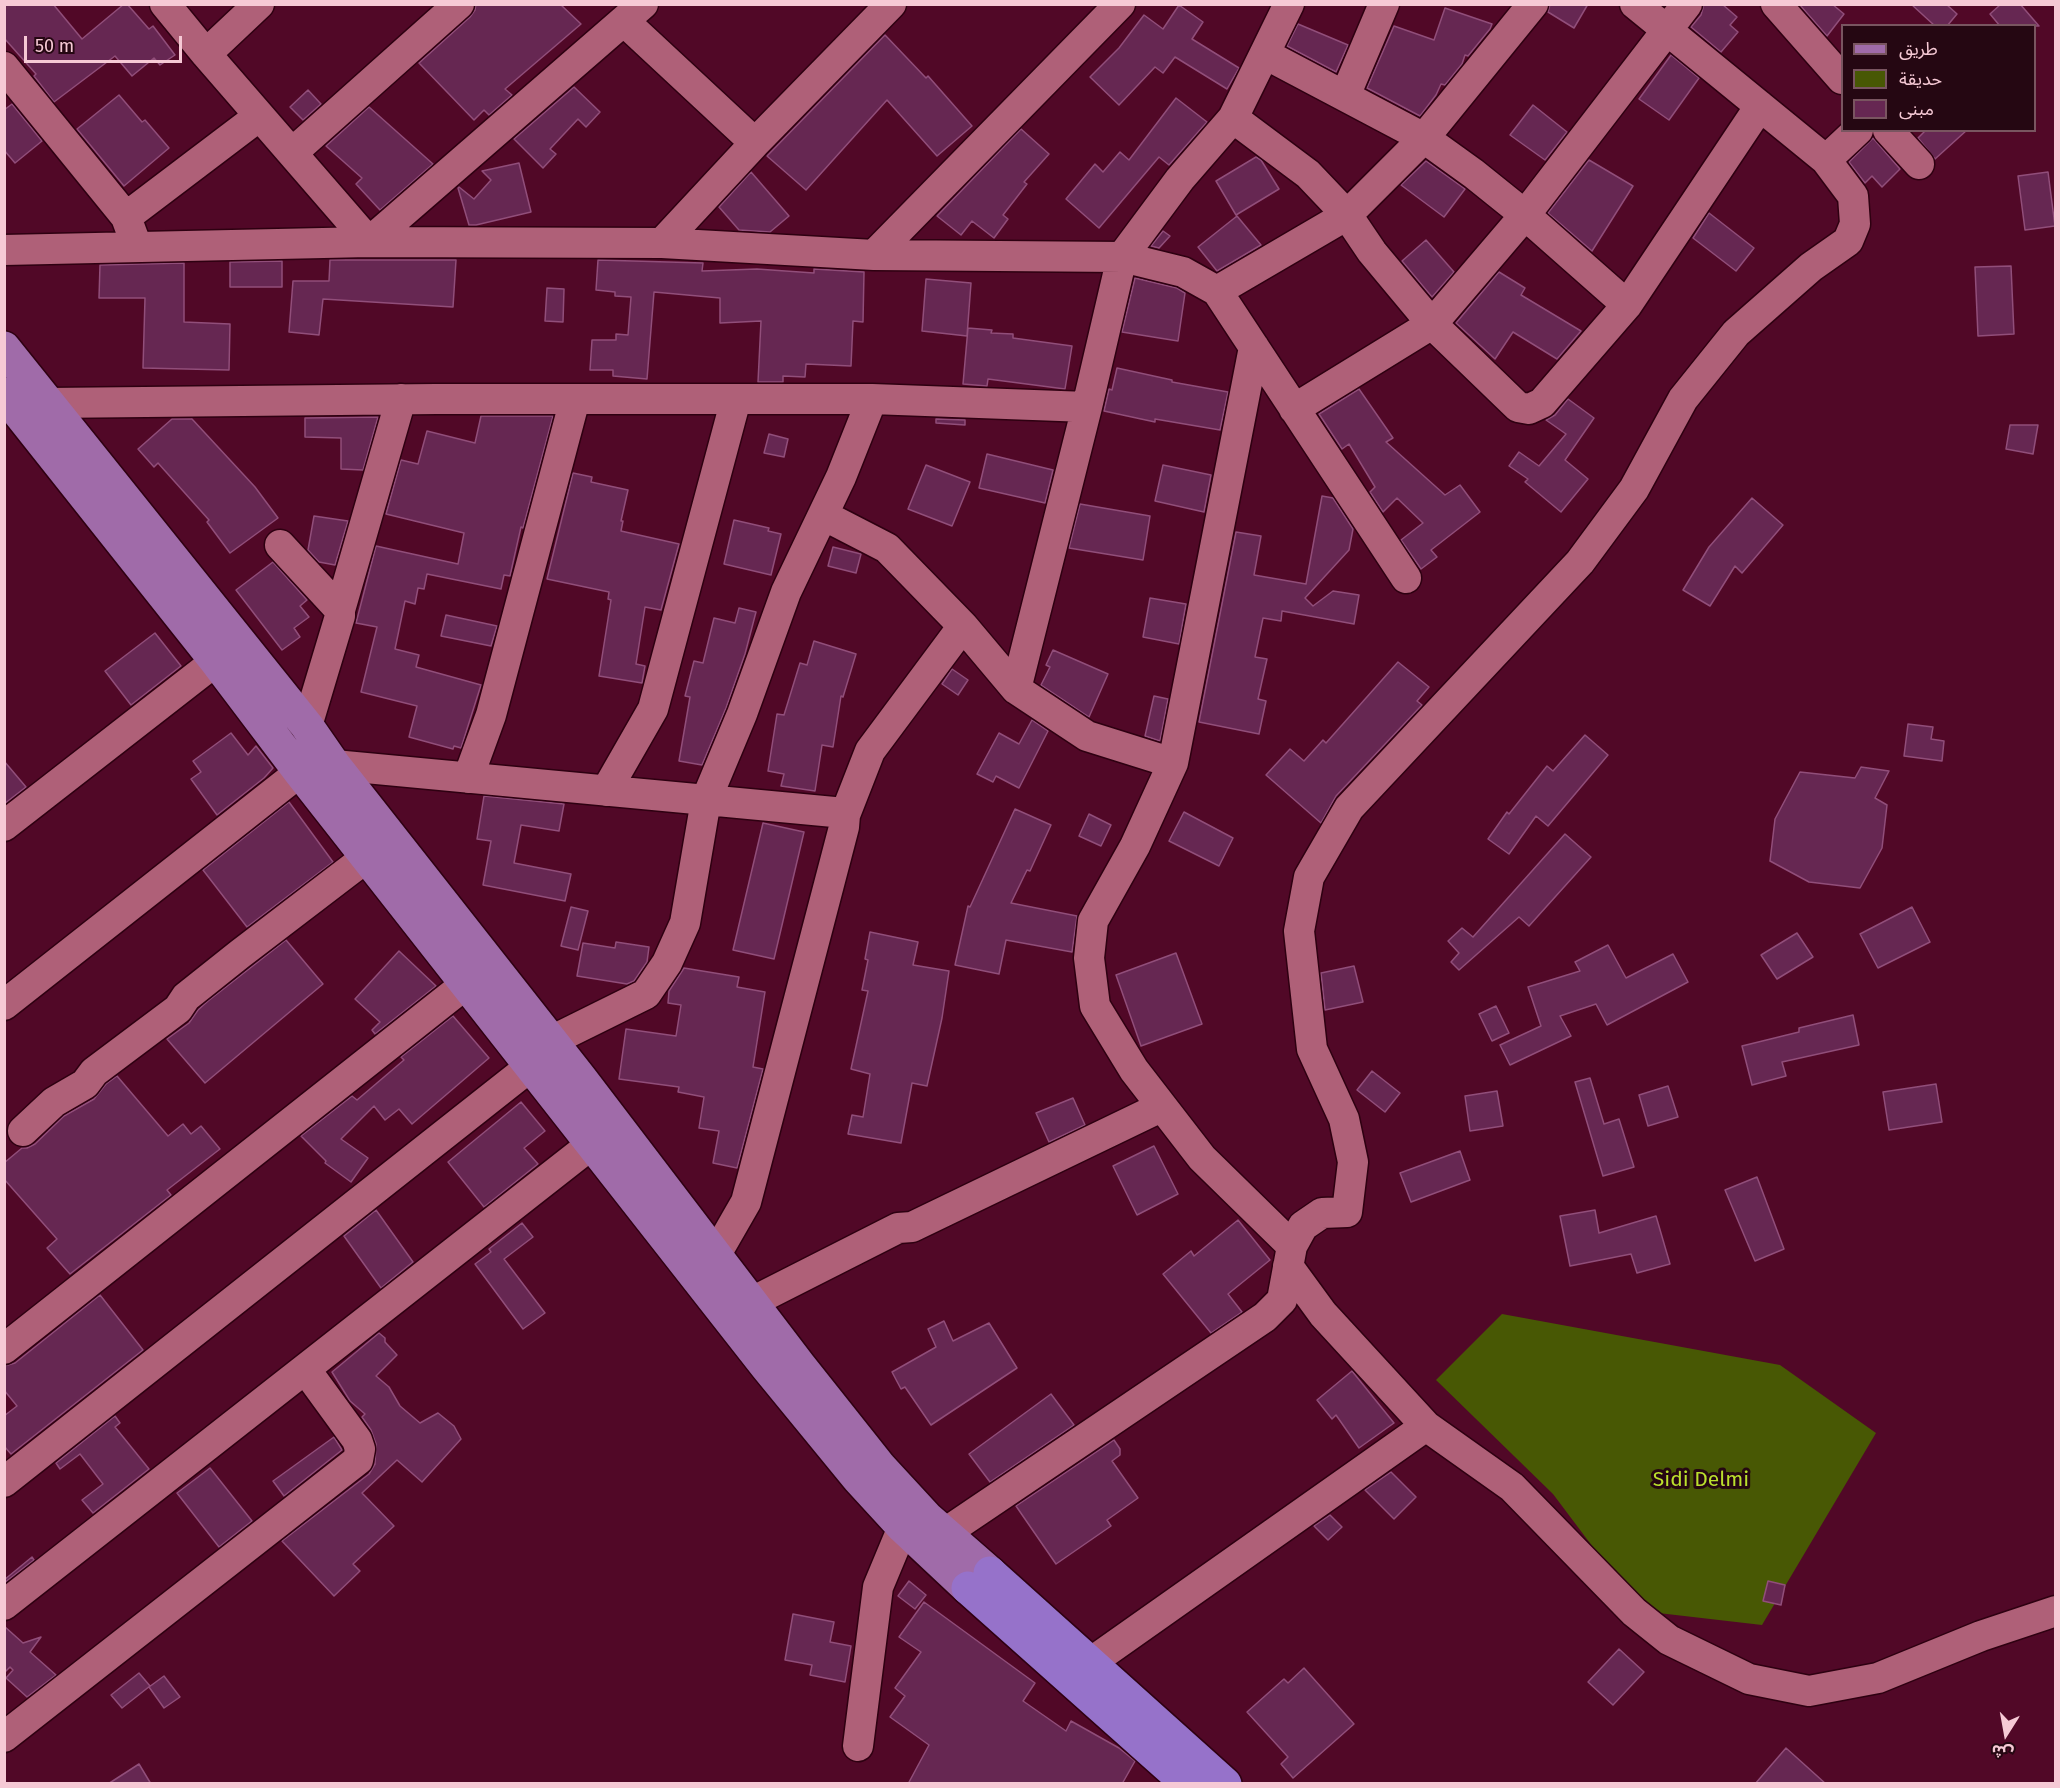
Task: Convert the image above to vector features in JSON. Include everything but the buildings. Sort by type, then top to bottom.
[{"type":"highway","points":[[979,1581],[1090,1663],[1225,1784]]},
{"type":"highway","points":[[979,1581],[1188,1784]]},
{"type":"main road","points":[[4,348],[307,726],[334,765],[551,1041],[799,1365],[880,1467],[927,1518],[945,1533],[979,1581]]},
{"type":"main road","points":[[4,394],[767,1367],[858,1478],[903,1527],[979,1581]]},
{"type":"street","points":[[165,4],[369,243]]},
{"type":"street","points":[[206,54],[260,4]]},
{"type":"street","points":[[292,153],[459,4]]},
{"type":"street","points":[[663,243],[755,143],[891,4]]},
{"type":"street","points":[[874,255],[1120,4]]},
{"type":"street","points":[[1016,689],[1122,257],[1180,179],[1233,118],[1289,4]]},
{"type":"street","points":[[1345,96],[1384,4]]},
{"type":"street","points":[[1216,291],[1347,215],[1424,138],[1533,4]]},
{"type":"street","points":[[945,1533],[1265,1317],[1282,1300],[1290,1256],[1303,1226],[1322,1213],[1347,1212],[1353,1162],[1344,1119],[1312,1049],[1299,931],[1308,877],[1349,808],[1580,562],[1634,489],[1683,399],[1736,333],[1811,267],[1848,241],[1855,224],[1853,196],[1826,160],[1666,32],[1635,4]]},
{"type":"street","points":[[1294,409],[1432,324],[1525,215],[1687,4]]},
{"type":"street","points":[[1776,4],[1841,78]]},
{"type":"street","points":[[369,243],[637,9],[755,143]]},
{"type":"street","points":[[1265,54],[1424,138],[1525,215],[1627,304]]},
{"type":"street","points":[[4,67],[126,217],[137,247]]},
{"type":"street","points":[[1233,118],[1308,174],[1347,215],[1372,252],[1432,324],[1518,407],[1529,409],[1542,403],[1627,304],[1760,106]]},
{"type":"street","points":[[126,217],[260,117]]},
{"type":"street","points":[[1826,160],[1856,132]]},
{"type":"street","points":[[1890,132],[1918,164]]},
{"type":"street","points":[[4,250],[369,243],[663,243],[874,255],[1122,257],[1183,272],[1216,291],[1406,578]]},
{"type":"street","points":[[1254,347],[1173,764],[1136,846],[1093,921],[1089,958],[1095,1006],[1134,1070],[1202,1158],[1290,1256],[1323,1314],[1426,1426],[1512,1487],[1634,1612],[1669,1640],[1749,1679],[1809,1691],[1878,1678],[1981,1636],[2055,1611]]},
{"type":"street","points":[[48,403],[400,399],[872,399],[1087,407]]},
{"type":"street","points":[[307,726],[400,399]]},
{"type":"street","points":[[468,778],[490,715],[575,399]]},
{"type":"street","points":[[606,791],[653,709],[736,399]]},
{"type":"street","points":[[551,1041],[646,994],[667,963],[684,923],[706,800],[742,714],[786,592],[841,477],[872,399]]},
{"type":"street","points":[[823,515],[887,548],[963,626],[1016,689],[1087,736],[1173,764]]},
{"type":"street","points":[[280,545],[340,610]]},
{"type":"street","points":[[715,1256],[746,1202],[844,827],[845,815],[870,751],[963,626]]},
{"type":"street","points":[[4,826],[216,662]]},
{"type":"street","points":[[4,1005],[300,772],[334,765],[834,812],[845,815]]},
{"type":"street","points":[[23,1131],[54,1102],[85,1084],[94,1072],[178,1010],[186,997],[367,857]]},
{"type":"street","points":[[4,1349],[466,984]]},
{"type":"street","points":[[4,1482],[531,1066]]},
{"type":"street","points":[[752,1302],[898,1228],[912,1227],[1161,1107]]},
{"type":"street","points":[[4,1605],[592,1144]]},
{"type":"street","points":[[4,1737],[358,1460],[360,1449],[357,1440],[306,1370]]},
{"type":"street","points":[[1090,1663],[1426,1426]]},
{"type":"street","points":[[858,1746],[878,1587],[903,1527]]},
{"type":"green space","name":"Sidi Delmi","points":[[1502,1314],[1780,1365],[1876,1433],[1762,1625],[1641,1611],[1553,1494],[1436,1380]]}]
